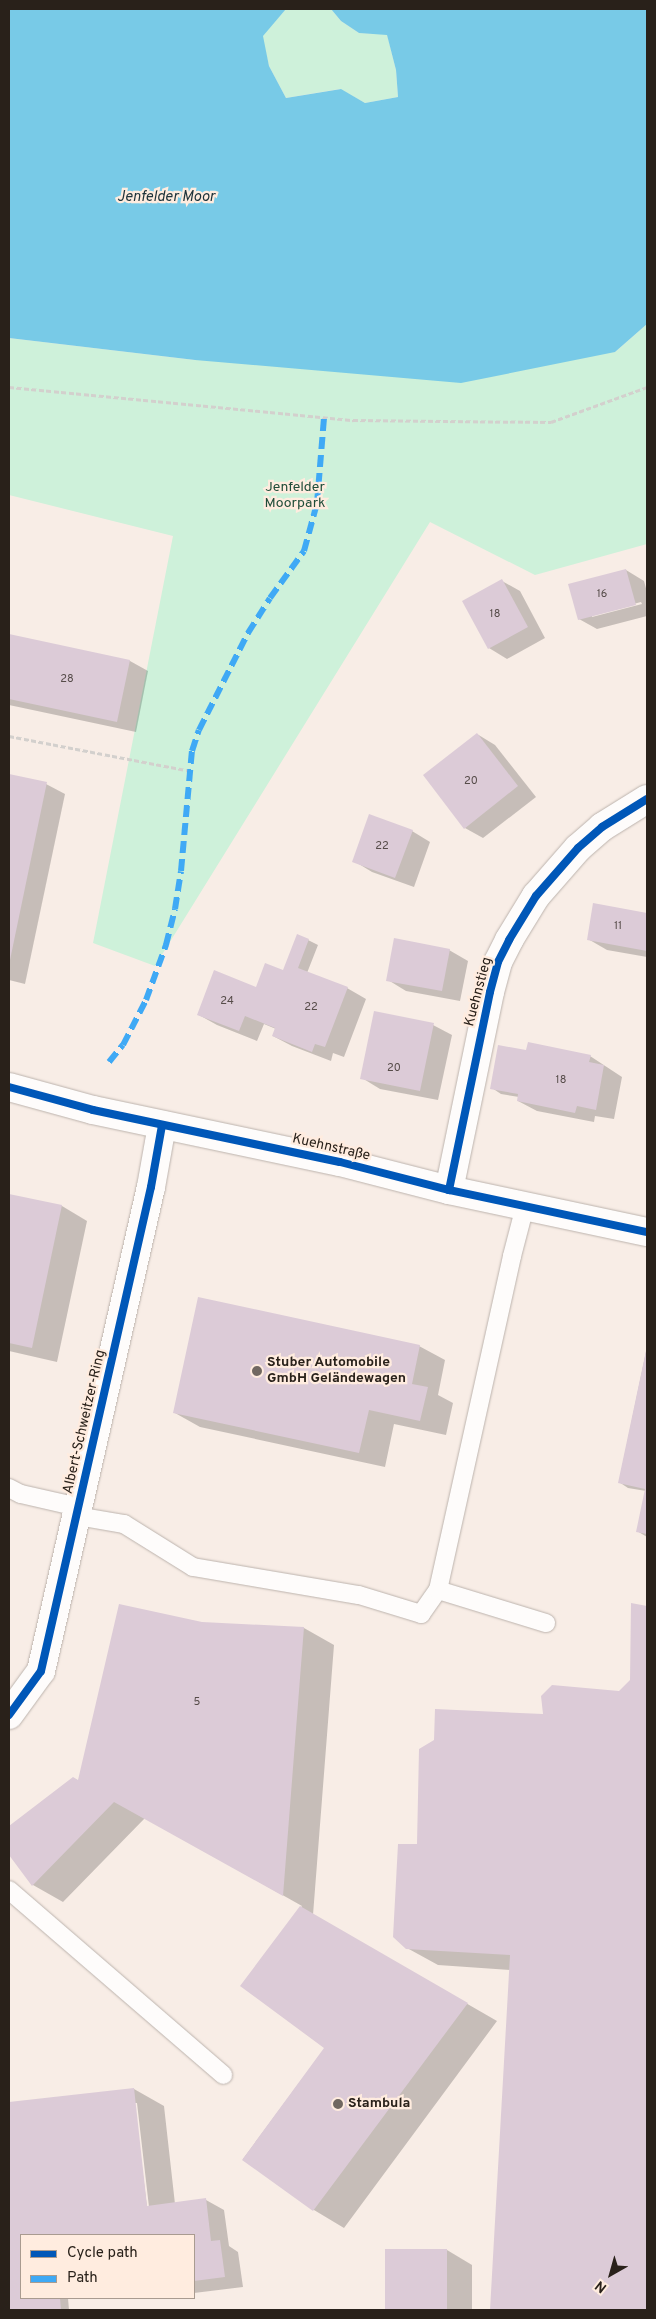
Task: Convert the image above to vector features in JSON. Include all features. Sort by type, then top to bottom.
[{"type":"street","name":"Kuehnstieg","points":[[449,1190],[490,992],[498,962],[509,940],[536,896],[578,848],[602,827],[647,798]]},
{"type":"street","name":"Kuehnstraße","points":[[9,1087],[93,1110],[340,1162],[449,1190],[647,1232]]},
{"type":"street","name":"Albert-Schweitzer-Ring","points":[[9,1715],[41,1671],[151,1187],[162,1125]]},
{"type":"lane","points":[[9,1488],[21,1494],[77,1512],[124,1524],[193,1567],[358,1595],[421,1614],[438,1590],[512,1256],[525,1206]]},
{"type":"lane","points":[[438,1590],[546,1623]]},
{"type":"lane","points":[[9,1890],[223,2075]]},
{"type":"path","points":[[9,386],[334,419],[551,422],[647,387]]},
{"type":"path","points":[[9,736],[190,771]]},
{"type":"green space","points":[[286,9],[331,9],[341,21],[359,33],[387,34],[396,70],[398,97],[365,103],[340,89],[286,98],[269,66],[262,36]]},
{"type":"green space","name":"Jenfelder Moorpark","points":[[647,324],[647,544],[535,575],[430,522],[155,966],[93,943],[173,536],[9,495],[9,338],[195,360],[615,352]]},
{"type":"water","name":"Jenfelder Moor","points":[[9,9],[286,9],[263,36],[269,66],[286,98],[341,89],[365,103],[398,97],[396,70],[387,35],[359,33],[341,21],[331,9],[647,9],[647,324],[615,352],[461,383],[195,360],[9,338]]},
{"type":"building","points":[[626,569],[636,605],[578,620],[568,584]]},
{"type":"building","points":[[502,579],[528,627],[488,649],[462,601]]},
{"type":"building","points":[[9,634],[130,660],[117,722],[9,699]]},
{"type":"building","points":[[477,733],[518,786],[464,829],[423,775]]},
{"type":"building","points":[[9,774],[47,782],[10,960],[9,959]]},
{"type":"building","points":[[369,814],[413,830],[395,878],[352,862]]},
{"type":"building","points":[[593,903],[647,913],[647,951],[587,940]]},
{"type":"building","points":[[297,934],[309,939],[298,968],[348,987],[325,1047],[315,1044],[312,1052],[272,1036],[275,1028],[245,1016],[239,1031],[197,1015],[214,970],[256,987],[265,963],[283,970]]},
{"type":"building","points":[[394,938],[450,949],[442,991],[386,981]]},
{"type":"building","points":[[374,1011],[434,1023],[420,1091],[360,1079]]},
{"type":"building","points":[[528,1042],[591,1055],[589,1062],[604,1065],[596,1110],[577,1106],[575,1113],[517,1101],[518,1094],[490,1089],[498,1045],[526,1050]]},
{"type":"building","points":[[9,1194],[62,1205],[32,1348],[9,1343]]},
{"type":"building","points":[[198,1297],[420,1345],[412,1384],[428,1387],[420,1421],[369,1410],[359,1453],[173,1413]]},
{"type":"building","points":[[647,1346],[647,1534],[636,1532],[645,1489],[618,1483]]},
{"type":"building","points":[[631,1603],[647,1606],[647,2310],[490,2310],[510,1955],[406,1949],[393,1937],[398,1844],[417,1844],[419,1749],[434,1740],[435,1709],[543,1714],[541,1696],[552,1685],[619,1691],[630,1680]]},
{"type":"building","points":[[119,1604],[202,1622],[304,1627],[283,1896],[114,1802],[32,1886],[9,1855],[9,1826],[73,1777],[78,1780]]},
{"type":"building","name":"Stambula","points":[[300,1906],[468,2003],[313,2211],[242,2160],[324,2048],[240,1986]]},
{"type":"building","points":[[134,2088],[147,2206],[206,2198],[211,2241],[220,2240],[225,2277],[195,2281],[195,2234],[20,2234],[20,2299],[60,2299],[61,2310],[9,2310],[9,2102]]},
{"type":"building","points":[[385,2249],[447,2249],[447,2310],[385,2310]]},
{"type":"marked path","points":[[109,1062],[123,1045],[146,1000],[166,945],[175,909],[181,871],[192,751],[199,730],[248,633],[270,598],[304,551],[317,503],[324,418]]},
{"type":"cycle path","points":[[449,1190],[490,992],[498,962],[509,940],[536,896],[578,848],[602,827],[647,799]]},
{"type":"cycle path","points":[[9,1087],[93,1110],[340,1162],[449,1190],[647,1232]]},
{"type":"cycle path","points":[[9,1715],[41,1671],[151,1187],[162,1125]]},
{"type":"place","name":"Stuber Automobile GmbH Geländewagen","points":[[257,1371]]},
{"type":"place","name":"Stambula","points":[[338,2104]]}]
